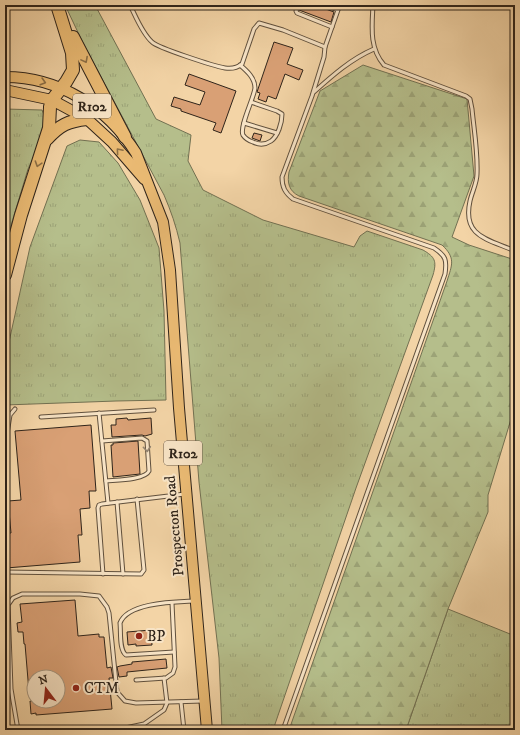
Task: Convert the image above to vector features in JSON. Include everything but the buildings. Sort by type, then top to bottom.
[{"type":"highway","points":[[5,275],[21,214],[46,140],[52,100],[70,76],[72,70],[72,53],[58,9]]},
{"type":"highway","points":[[58,9],[125,138]]},
{"type":"highway","points":[[46,140],[62,125],[77,120],[87,119]]},
{"type":"main road","name":"Prospecton Road","points":[[5,76],[40,81],[62,87],[95,107],[109,119],[136,153],[162,222],[167,244],[170,270],[178,408],[207,730]]},
{"type":"main road","name":"Prospecton Road","points":[[5,90],[52,100],[87,119],[112,142],[146,180]]},
{"type":"lane","points":[[130,5],[142,29],[153,44],[200,61],[225,68],[240,65],[244,60],[254,29],[259,23],[283,30],[325,47]]},
{"type":"lane","points":[[298,5],[296,13],[332,27]]},
{"type":"lane","points":[[283,730],[446,268],[445,258],[441,252],[434,248],[316,208],[293,199],[287,194],[282,182],[282,177],[313,93],[324,56],[325,47],[338,10],[324,5]]},
{"type":"lane","points":[[373,5],[372,38],[374,49],[378,58],[384,65],[466,96],[470,99],[477,174],[468,210],[470,225],[479,235],[515,251]]},
{"type":"lane","points":[[313,93],[343,66],[361,54],[374,49]]},
{"type":"lane","points":[[240,65],[248,72],[254,82],[255,88],[244,123],[242,131],[243,135],[254,143],[268,143],[276,136],[282,114],[277,110],[251,102]]},
{"type":"lane","points":[[244,123],[277,133]]},
{"type":"lane","points":[[5,446],[10,415],[15,409]]},
{"type":"lane","points":[[41,417],[154,410]]},
{"type":"lane","points":[[99,413],[108,503]]},
{"type":"lane","points":[[102,441],[144,439],[147,441],[150,471],[145,476],[106,481]]},
{"type":"lane","points":[[103,574],[98,508],[100,504],[186,494]]},
{"type":"lane","points":[[5,572],[138,575],[143,573],[138,499]]},
{"type":"lane","points":[[116,502],[123,574]]},
{"type":"lane","points":[[18,730],[11,689],[8,605],[13,598],[22,594],[80,594],[100,596],[109,613],[117,692],[125,701],[130,703],[167,703],[205,701]]},
{"type":"lane","points":[[174,652],[125,654],[122,649],[120,623],[123,617],[154,604],[196,601]]},
{"type":"lane","points":[[136,680],[164,678],[173,674],[174,652],[172,602]]},
{"type":"lane","points":[[116,730],[136,727],[144,724],[164,710],[167,703],[164,678]]},
{"type":"lane","points":[[181,702],[184,730]]},
{"type":"lane","points":[[401,730],[407,728],[419,730]]},
{"type":"green space","points":[[65,5],[95,5],[156,119],[191,135],[188,161],[203,190],[263,220],[354,247],[360,236],[367,231],[423,250],[432,257],[435,263],[433,275],[356,488],[273,730],[222,730],[219,658],[199,482],[180,243],[164,195],[84,45]]},
{"type":"green space","points":[[363,65],[467,99],[474,176],[452,237],[469,245],[515,260],[515,406],[488,495],[488,512],[448,609],[406,730],[289,730],[447,281],[452,262],[449,254],[442,245],[299,196],[291,189],[288,180],[289,172],[320,91]]},
{"type":"green space","points":[[5,109],[42,110],[49,127],[28,169],[12,222],[5,253]]},
{"type":"green space","points":[[80,140],[99,142],[118,163],[140,200],[159,248],[164,311],[166,400],[5,405],[5,360],[30,247],[67,146]]},
{"type":"green space","points":[[448,609],[515,636],[515,730],[406,730]]},
{"type":"place","name":"BP","points":[[139,636]]},
{"type":"place","name":"CTM","points":[[76,688]]}]
